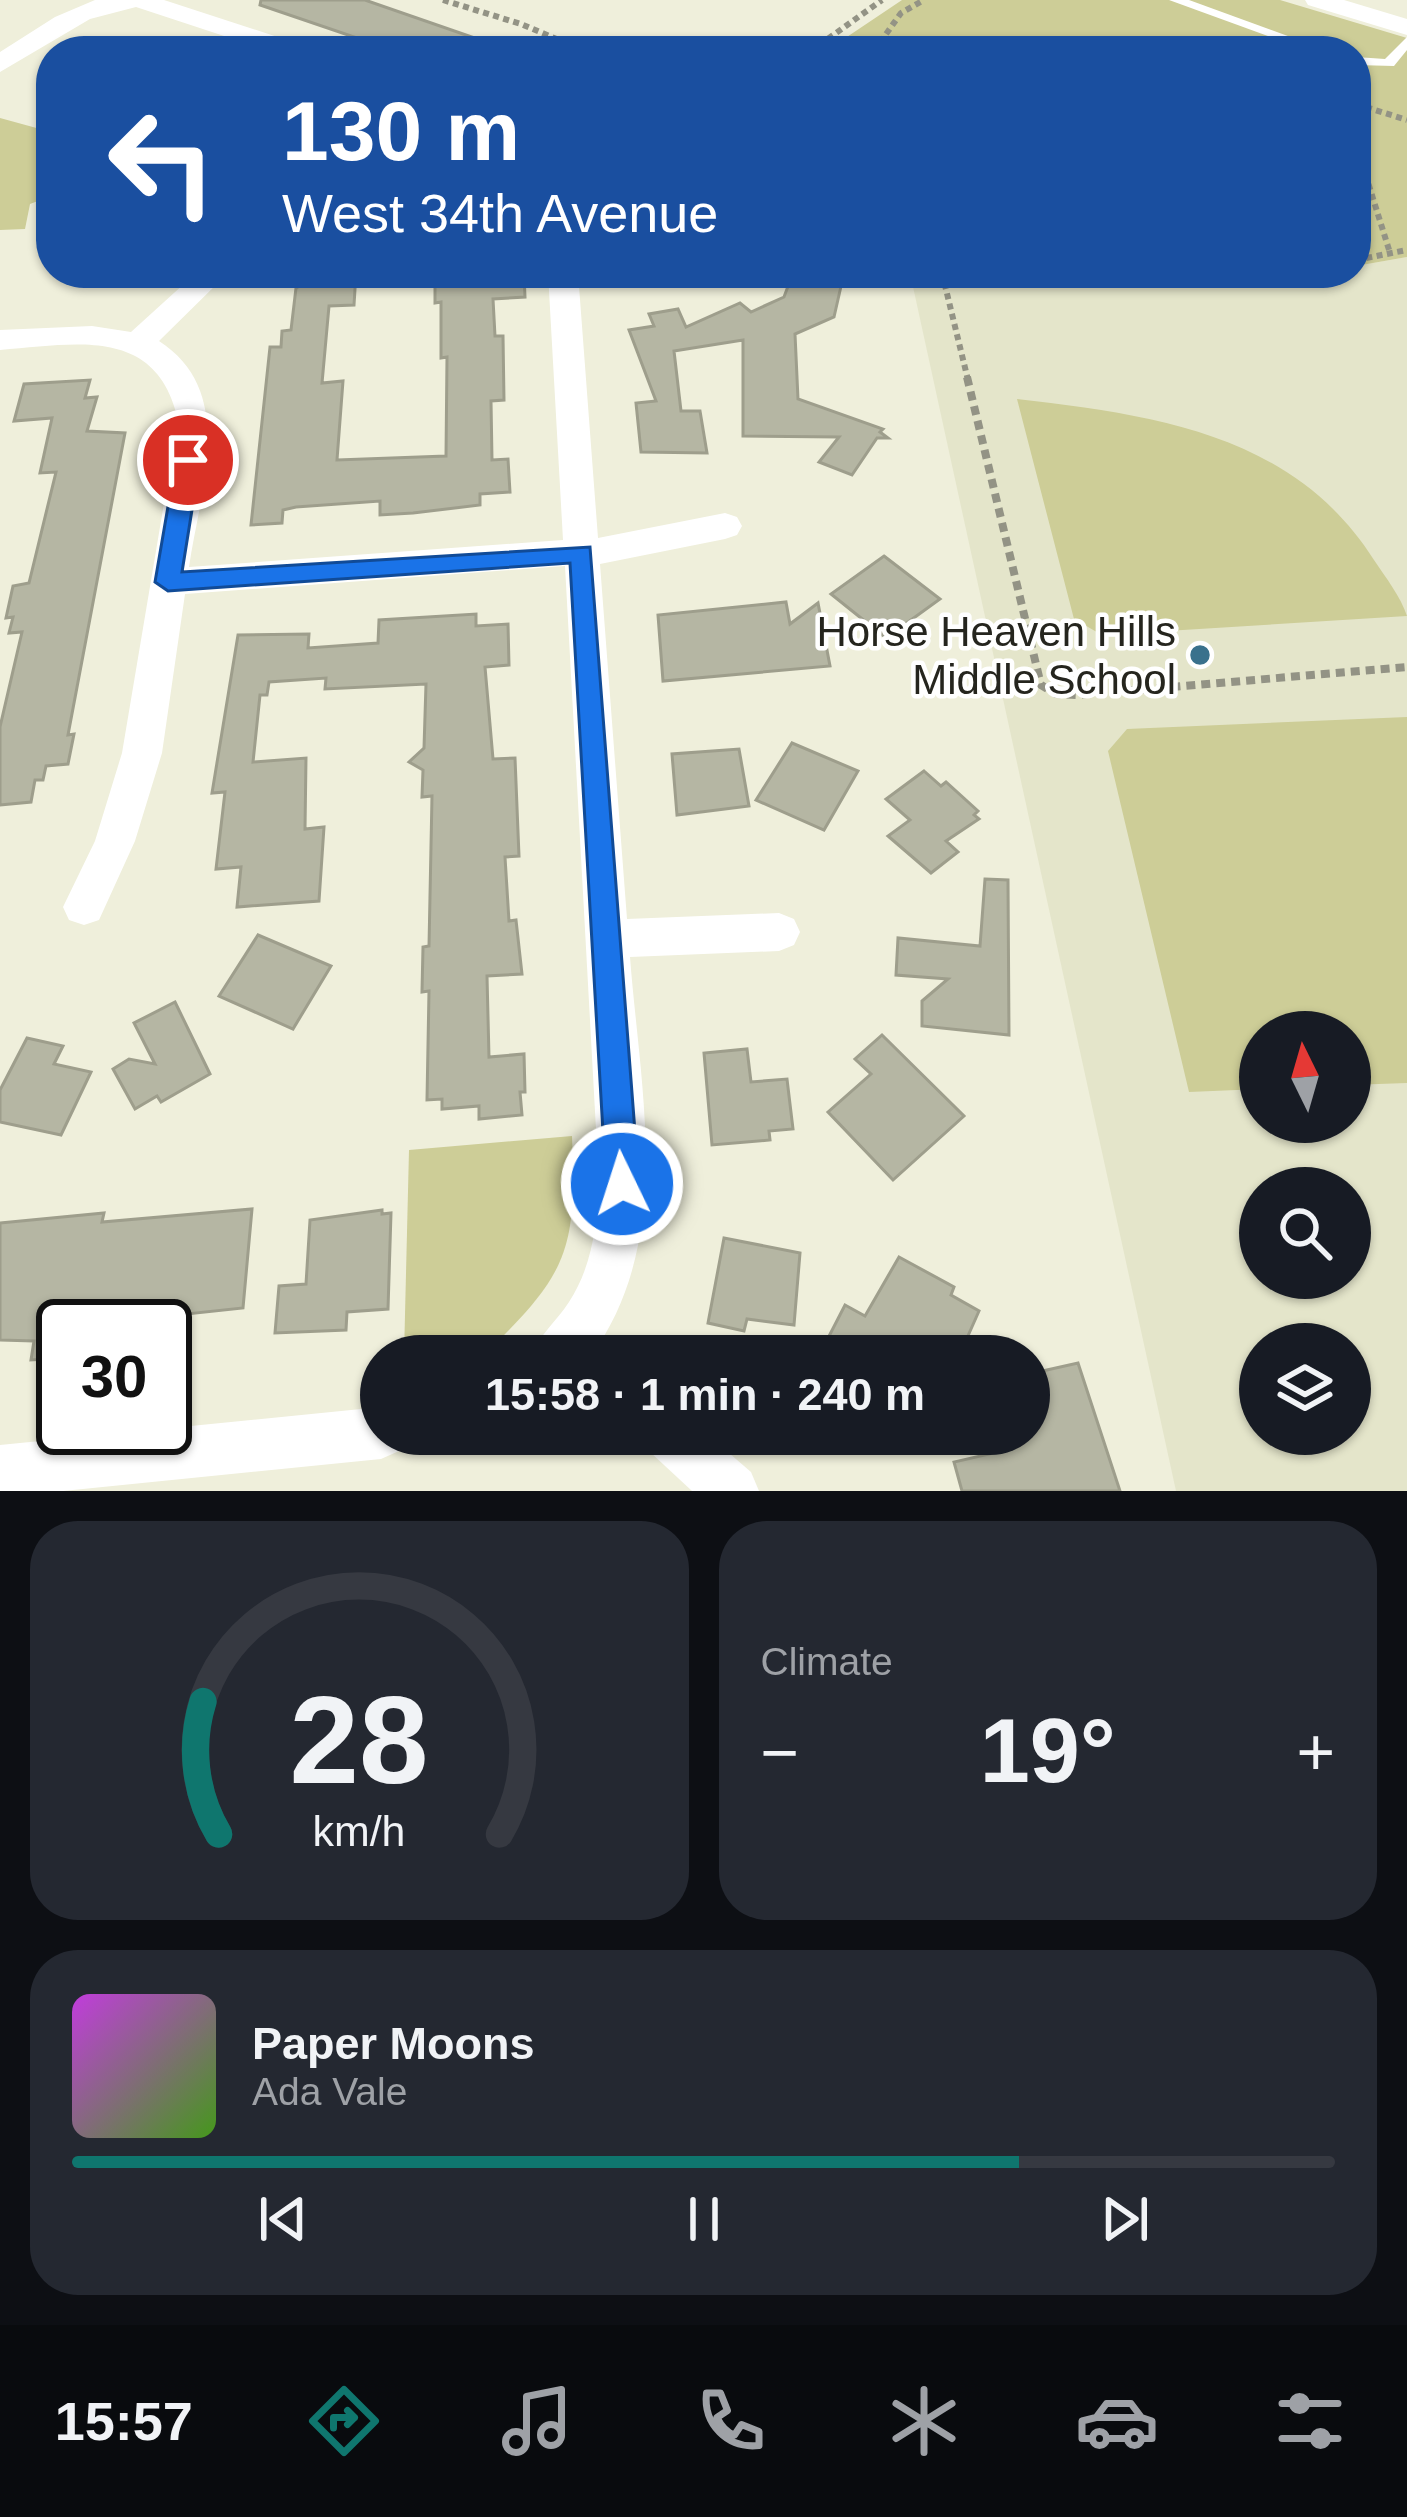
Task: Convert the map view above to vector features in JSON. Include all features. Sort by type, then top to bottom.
[{"type":"street","points":[[45,36],[78,15],[137,0],[249,36]]},
{"type":"street","points":[[1317,0],[1407,27]]},
{"type":"street","points":[[0,64],[36,41]]},
{"type":"street","points":[[137,344],[197,288]]},
{"type":"street","points":[[564,288],[622,1229],[611,1269],[578,1335]]},
{"type":"street","points":[[0,340],[69,335],[137,344],[181,370],[193,396],[194,420],[142,753],[115,842],[84,907]]},
{"type":"street","points":[[168,582],[581,554],[725,526]]},
{"type":"street","points":[[607,940],[778,932]]},
{"type":"street","points":[[0,1471],[151,1473],[360,1437]]},
{"type":"street","points":[[692,1455],[732,1491]]},
{"type":"lane","points":[[1176,0],[1279,36]]},
{"type":"lane","points":[[1371,62],[1389,63],[1407,40]]},
{"type":"path","points":[[443,0],[549,36]]},
{"type":"path","points":[[832,36],[882,0]]},
{"type":"path","points":[[885,36],[902,13],[924,0]]},
{"type":"path","points":[[1371,109],[1407,120]]},
{"type":"path","points":[[1371,193],[1390,253]]},
{"type":"path","points":[[1371,257],[1407,250]]},
{"type":"path","points":[[946,288],[1041,685],[1056,694],[1077,695],[1407,668]]},
{"type":"shaded area","name":"Horse Heaven Hills Middle School","points":[[1407,257],[1407,1491],[1176,1491],[913,288],[1371,288],[1371,263]]},
{"type":"green space","points":[[902,0],[1280,0],[1407,38],[1407,257],[1371,263],[1371,36],[848,36]]},
{"type":"green space","points":[[0,118],[36,128],[36,202],[30,204],[25,229],[0,230]]},
{"type":"green space","points":[[1017,399],[1170,424],[1262,458],[1304,484],[1341,518],[1374,560],[1407,616],[1102,635],[1074,619]]},
{"type":"green space","points":[[1407,717],[1407,1083],[1371,1084],[1371,1011],[1239,1011],[1239,1090],[1189,1092],[1108,751],[1127,729]]},
{"type":"green space","points":[[572,1136],[572,1208],[561,1259],[533,1303],[504,1335],[405,1335],[409,1150]]},
{"type":"building","points":[[261,0],[365,0],[469,36],[351,36],[260,5]]},
{"type":"building","points":[[296,288],[355,288],[354,305],[329,306],[322,383],[343,381],[337,460],[446,456],[447,357],[441,358],[441,302],[435,303],[435,288],[525,288],[525,297],[493,299],[495,336],[503,336],[504,400],[491,401],[492,460],[508,459],[510,492],[480,494],[480,505],[413,513],[380,515],[380,501],[296,507],[283,510],[282,523],[251,525],[270,347],[281,347],[282,331],[291,330]]},
{"type":"building","points":[[787,288],[841,288],[834,317],[795,334],[798,399],[883,429],[880,432],[888,438],[877,438],[852,475],[819,462],[839,437],[743,436],[743,340],[674,351],[681,411],[700,411],[707,453],[641,452],[636,403],[656,401],[629,330],[654,326],[649,314],[678,309],[686,327],[740,303],[751,312],[784,297]]},
{"type":"building","points":[[90,380],[85,398],[97,397],[87,431],[125,433],[68,735],[74,734],[68,764],[46,766],[43,780],[35,780],[31,802],[0,805],[0,727],[22,632],[9,633],[13,617],[6,618],[13,586],[29,583],[56,472],[40,473],[52,418],[14,421],[24,384]]},
{"type":"building","points":[[884,556],[940,599],[886,638],[831,594]]},
{"type":"building","points":[[786,602],[790,624],[818,603],[830,666],[663,681],[658,615]]},
{"type":"building","points":[[476,614],[476,626],[508,624],[509,665],[485,667],[493,759],[515,758],[519,856],[505,857],[509,921],[516,920],[522,974],[487,976],[489,1057],[524,1054],[525,1092],[520,1092],[522,1115],[479,1119],[479,1106],[442,1109],[442,1099],[427,1100],[429,991],[422,992],[423,947],[429,946],[432,796],[422,797],[423,770],[409,762],[424,748],[426,684],[325,689],[326,678],[269,682],[267,695],[260,695],[253,762],[306,758],[305,829],[324,827],[319,901],[237,907],[241,867],[216,869],[225,792],[212,793],[238,635],[309,634],[308,648],[378,643],[379,620]]},
{"type":"building","points":[[792,743],[858,771],[824,830],[756,800]]},
{"type":"building","points":[[739,749],[749,806],[677,815],[672,754]]},
{"type":"building","points":[[924,771],[941,786],[946,782],[978,811],[974,815],[979,819],[946,841],[958,852],[931,873],[888,836],[910,820],[886,799]]},
{"type":"building","points":[[985,879],[1008,880],[1009,1035],[922,1026],[922,1001],[948,979],[896,975],[898,938],[980,946]]},
{"type":"building","points":[[258,935],[331,966],[293,1029],[219,996]]},
{"type":"building","points":[[175,1002],[210,1074],[161,1102],[157,1096],[135,1109],[113,1069],[129,1059],[155,1064],[134,1023]]},
{"type":"building","points":[[882,1035],[964,1116],[893,1180],[828,1112],[871,1074],[855,1059]]},
{"type":"building","points":[[27,1038],[63,1046],[54,1064],[91,1072],[61,1135],[0,1122],[0,1090]]},
{"type":"building","points":[[747,1049],[751,1082],[787,1079],[793,1129],[769,1131],[770,1140],[712,1145],[704,1053]]},
{"type":"building","points":[[252,1209],[243,1308],[192,1313],[192,1299],[36,1299],[36,1360],[31,1360],[34,1341],[0,1340],[0,1223],[104,1213],[102,1222]]},
{"type":"building","points":[[382,1210],[382,1214],[391,1213],[388,1309],[347,1312],[346,1330],[275,1333],[279,1286],[306,1284],[310,1220]]},
{"type":"building","points":[[724,1238],[800,1253],[794,1325],[747,1319],[744,1331],[708,1323]]},
{"type":"building","points":[[899,1257],[954,1287],[951,1295],[979,1311],[968,1335],[830,1335],[845,1305],[865,1316]]},
{"type":"building","points":[[1078,1363],[1120,1491],[962,1491],[954,1462],[985,1455],[1050,1455],[1050,1369]]},
{"type":"place","name":"Horse Heaven Hills Middle School","points":[[1200,655]]},
{"type":"route","points":[[188,460],[168,582],[581,554],[622,1184]]}]
